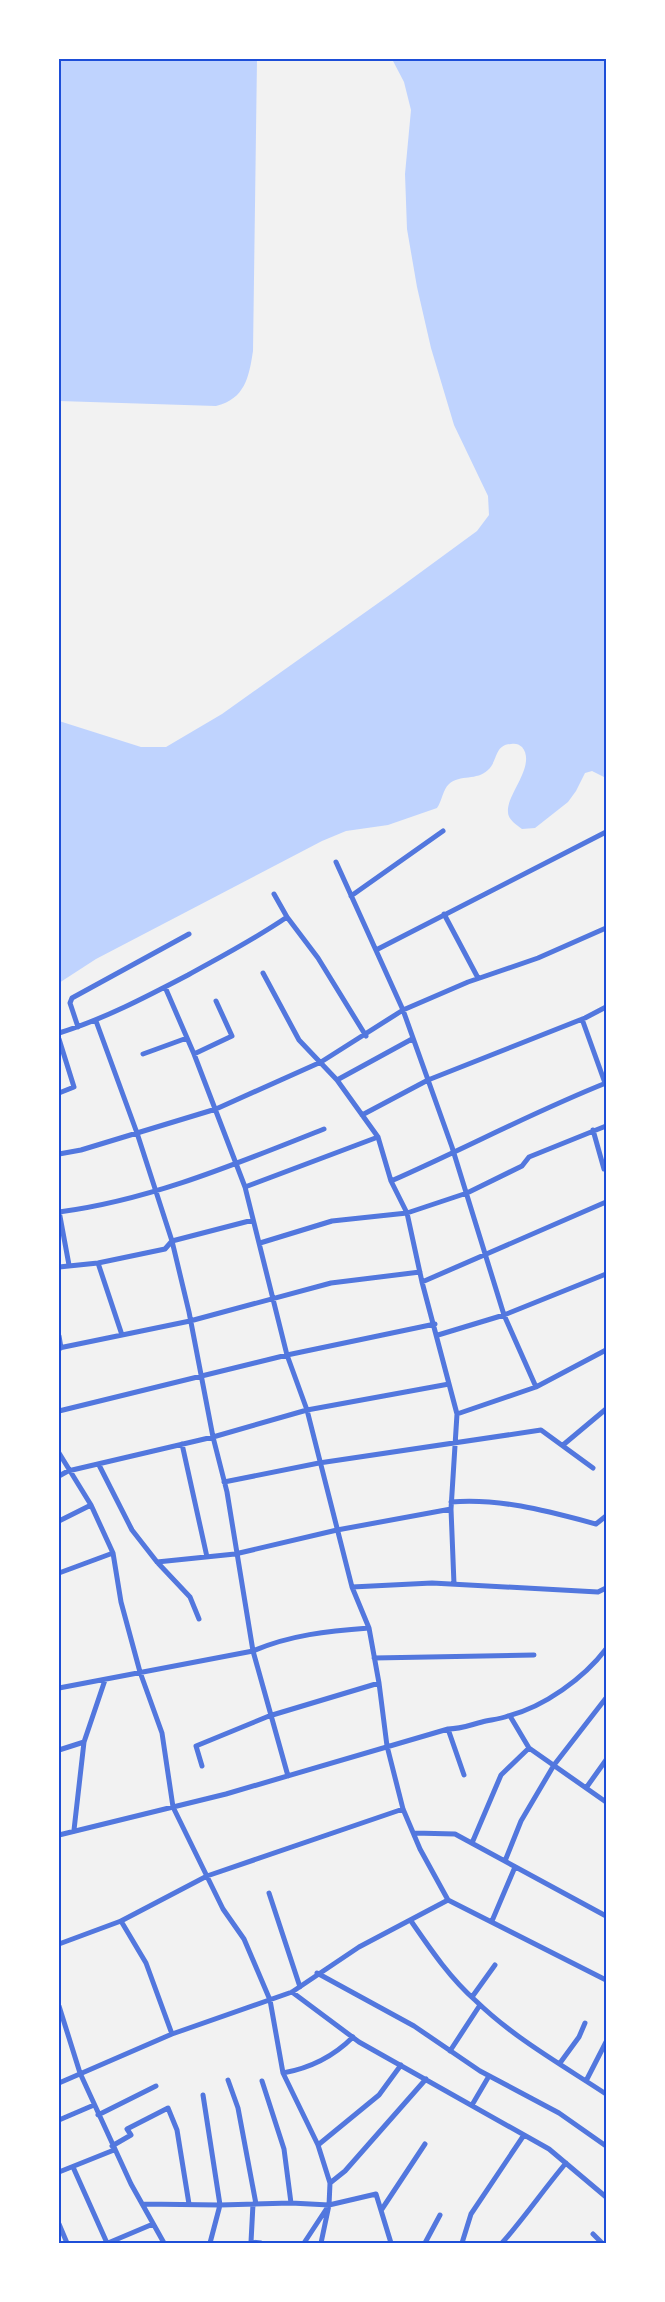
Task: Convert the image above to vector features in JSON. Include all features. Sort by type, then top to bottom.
[{"type":"street","points":[[351,896],[443,831]]},
{"type":"street","points":[[376,950],[606,832]]},
{"type":"street","points":[[336,862],[403,1010],[454,1153],[504,1315],[536,1388]]},
{"type":"street","points":[[274,894],[287,917],[318,958],[366,1036]]},
{"type":"street","points":[[444,914],[478,978]]},
{"type":"street","points":[[59,1033],[96,1021],[164,987],[255,939],[287,917]]},
{"type":"street","points":[[59,1154],[216,1110],[322,1062],[366,1036],[403,1010],[478,978],[538,958],[606,928]]},
{"type":"street","points":[[78,1027],[70,1003],[72,998],[189,934]]},
{"type":"street","points":[[263,972],[299,1040],[322,1062],[337,1080],[378,1136],[391,1181],[407,1213],[422,1282],[438,1335],[457,1414],[453,1444],[451,1502],[454,1584]]},
{"type":"street","points":[[164,987],[194,1054],[238,1162],[287,1355],[307,1410],[352,1587],[369,1628],[379,1683],[387,1746],[403,1809],[433,1874],[448,1900],[606,1980]]},
{"type":"street","points":[[194,1054],[232,1036],[216,1001]]},
{"type":"street","points":[[362,1115],[428,1080],[582,1019],[606,1007]]},
{"type":"street","points":[[391,1181],[454,1153],[542,1109],[606,1083],[582,1019]]},
{"type":"street","points":[[96,1021],[137,1133],[172,1241],[224,1482],[253,1651],[269,1716],[288,1776]]},
{"type":"street","points":[[143,1054],[187,1038]]},
{"type":"street","points":[[59,1039],[74,1087],[59,1093]]},
{"type":"street","points":[[337,1080],[412,1039]]},
{"type":"street","points":[[260,1243],[332,1221],[407,1213],[467,1194],[522,1166],[529,1157],[606,1126]]},
{"type":"street","points":[[69,1265],[59,1212],[98,1207],[156,1191],[324,1129]]},
{"type":"street","points":[[593,1130],[604,1169]]},
{"type":"street","points":[[245,1187],[378,1136]]},
{"type":"street","points":[[422,1282],[606,1202]]},
{"type":"street","points":[[59,1267],[98,1263],[165,1249],[172,1241],[253,1220]]},
{"type":"street","points":[[98,1263],[122,1335]]},
{"type":"street","points":[[59,1336],[60,1348],[190,1321],[331,1283],[420,1272]]},
{"type":"street","points":[[438,1335],[504,1315],[606,1274]]},
{"type":"street","points":[[59,1410],[287,1355],[435,1324]]},
{"type":"street","points":[[457,1414],[536,1388],[606,1350]]},
{"type":"street","points":[[59,1476],[68,1471],[213,1437],[307,1410],[449,1384]]},
{"type":"street","points":[[563,1445],[606,1408]]},
{"type":"street","points":[[224,1482],[320,1463],[541,1430],[593,1468]]},
{"type":"street","points":[[182,1444],[207,1557]]},
{"type":"street","points":[[59,1453],[68,1471],[91,1505],[113,1553],[121,1602],[140,1672],[162,1733],[173,1807],[223,1909],[244,1939],[270,2000],[283,2073],[318,2145],[330,2183],[329,2205],[321,2243]]},
{"type":"street","points":[[99,1465],[132,1530],[157,1562],[190,1597],[199,1619]]},
{"type":"street","points":[[451,1502],[473,1500],[525,1505],[596,1524],[606,1516]]},
{"type":"street","points":[[59,1521],[91,1505]]},
{"type":"street","points":[[157,1562],[236,1554],[337,1530],[451,1509]]},
{"type":"street","points":[[59,1572],[113,1553]]},
{"type":"street","points":[[352,1587],[432,1583],[598,1592],[606,1588]]},
{"type":"street","points":[[59,1688],[253,1651],[274,1642],[308,1633],[369,1628]]},
{"type":"street","points":[[59,1835],[288,1776],[448,1729],[465,1728],[480,1722],[510,1716],[560,1691],[590,1669],[606,1649]]},
{"type":"street","points":[[374,1658],[534,1655]]},
{"type":"street","points":[[74,1830],[84,1742],[105,1680]]},
{"type":"street","points":[[202,1766],[196,1746],[269,1716],[379,1683]]},
{"type":"street","points":[[504,1861],[521,1821],[554,1765],[606,1698]]},
{"type":"street","points":[[510,1716],[529,1748],[606,1802]]},
{"type":"street","points":[[448,1729],[464,1775]]},
{"type":"street","points":[[59,1750],[84,1742]]},
{"type":"street","points":[[472,1843],[501,1775],[529,1748]]},
{"type":"street","points":[[586,1788],[606,1760]]},
{"type":"street","points":[[59,1944],[121,1921],[207,1876],[403,1809]]},
{"type":"street","points":[[414,1833],[455,1834],[606,1916]]},
{"type":"street","points":[[492,1921],[515,1867]]},
{"type":"street","points":[[269,1893],[300,1987]]},
{"type":"street","points":[[59,2083],[172,2034],[292,1992],[317,1973],[359,1947],[448,1900]]},
{"type":"street","points":[[121,1921],[146,1963],[172,2034]]},
{"type":"street","points":[[411,1921],[442,1966],[480,2005],[504,2025],[606,2094]]},
{"type":"street","points":[[472,1997],[495,1965]]},
{"type":"street","points":[[317,1973],[414,2026],[489,2076],[559,2113],[606,2146]]},
{"type":"street","points":[[292,1992],[353,2037],[549,2149],[606,2197]]},
{"type":"street","points":[[450,2051],[480,2005]]},
{"type":"street","points":[[59,2010],[80,2073],[98,2115],[113,2148],[164,2243]]},
{"type":"street","points":[[560,2063],[579,2037],[585,2023]]},
{"type":"street","points":[[283,2073],[301,2069],[324,2060],[342,2048],[353,2037]]},
{"type":"street","points":[[586,2081],[606,2042]]},
{"type":"street","points":[[318,2145],[379,2095],[401,2065]]},
{"type":"street","points":[[472,2105],[489,2076]]},
{"type":"street","points":[[330,2183],[345,2171],[383,2125],[426,2079]]},
{"type":"street","points":[[228,2080],[238,2108],[254,2204],[251,2242],[260,2243]]},
{"type":"street","points":[[262,2081],[284,2149],[291,2203]]},
{"type":"street","points":[[98,2115],[156,2086]]},
{"type":"street","points":[[203,2095],[220,2205],[210,2243]]},
{"type":"street","points":[[59,2120],[94,2105]]},
{"type":"street","points":[[59,2172],[113,2148],[131,2136],[128,2129],[168,2108],[177,2130],[189,2204]]},
{"type":"street","points":[[462,2243],[471,2214],[524,2135]]},
{"type":"street","points":[[382,2209],[424,2144]]},
{"type":"street","points":[[502,2243],[527,2216],[544,2188],[566,2164]]},
{"type":"street","points":[[73,2167],[108,2243],[153,2224]]},
{"type":"street","points":[[142,2204],[220,2205],[291,2203],[329,2205],[376,2194],[391,2243]]},
{"type":"street","points":[[304,2243],[329,2205]]},
{"type":"street","points":[[425,2243],[440,2215]]},
{"type":"street","points":[[59,2224],[67,2243]]},
{"type":"street","points":[[594,2234],[602,2243]]},
{"type":"water","points":[[59,59],[257,59],[253,351],[250,370],[244,386],[226,403],[216,406],[59,401]]},
{"type":"water","points":[[392,59],[606,59],[606,778],[592,771],[585,773],[568,802],[535,828],[522,829],[511,820],[508,812],[511,797],[524,771],[526,754],[518,744],[506,745],[499,750],[491,766],[484,773],[474,777],[458,779],[449,784],[437,808],[388,825],[346,831],[322,841],[96,959],[59,983],[59,721],[141,747],[166,747],[222,714],[391,594],[477,531],[489,515],[488,496],[454,425],[431,348],[417,287],[407,229],[405,174],[411,110],[404,82]]}]
